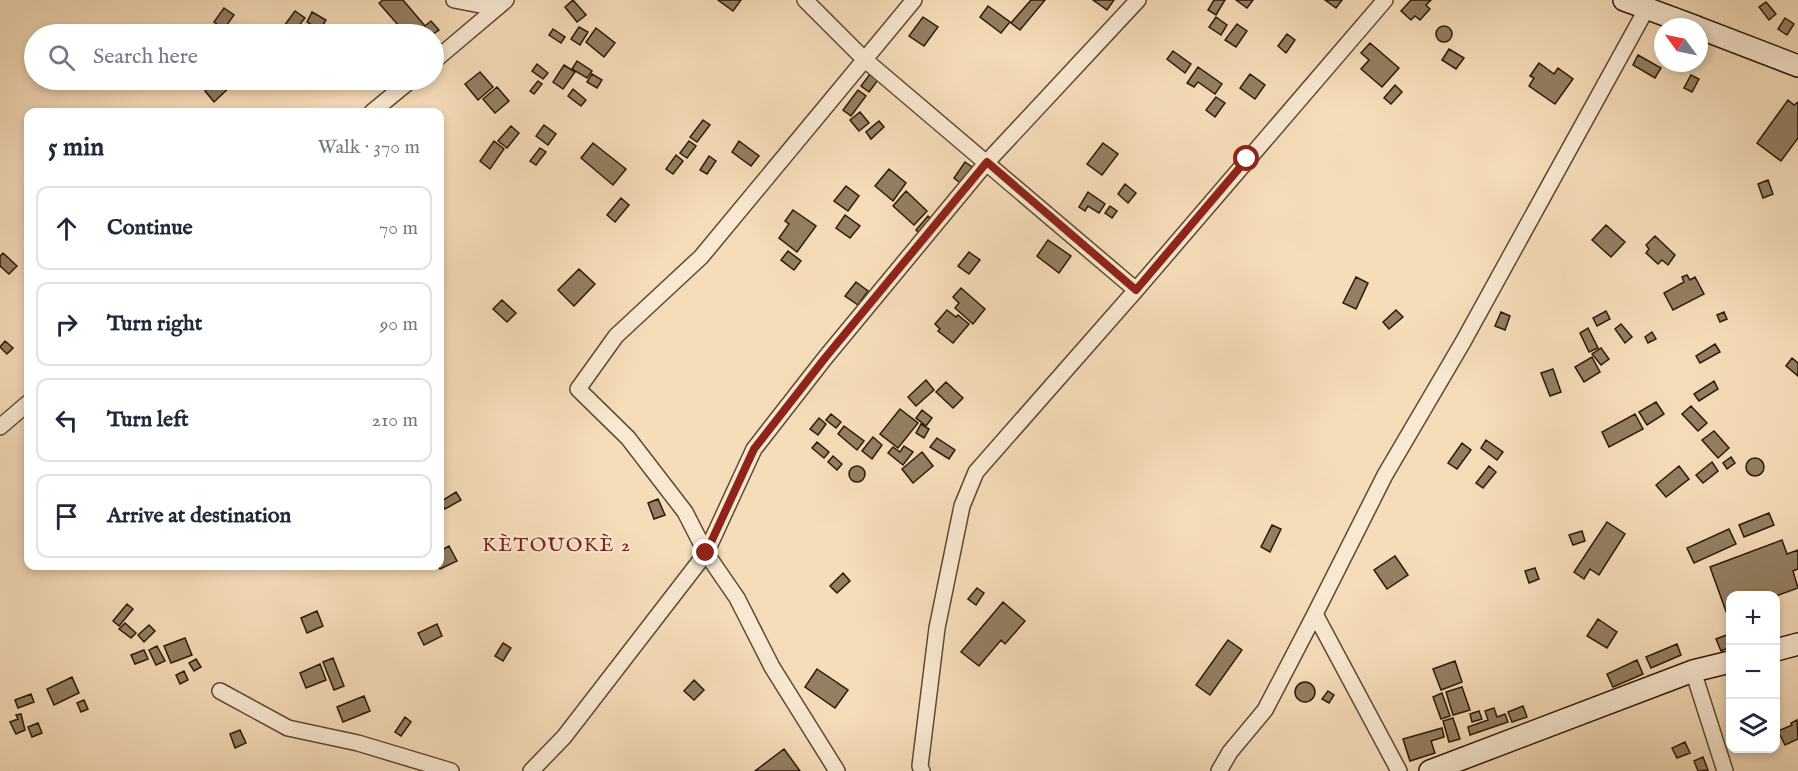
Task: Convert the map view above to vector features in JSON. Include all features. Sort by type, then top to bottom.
[{"type":"main road","points":[[1624,0],[1674,18]]},
{"type":"main road","points":[[1708,31],[1798,66]]},
{"type":"main road","points":[[1780,649],[1798,644]]},
{"type":"main road","points":[[1430,771],[1693,671],[1726,663]]},
{"type":"street","points":[[454,0],[501,4]]},
{"type":"street","points":[[805,0],[864,59],[1136,290]]},
{"type":"street","points":[[837,771],[772,667],[737,598],[706,553],[685,512],[628,438],[578,389],[616,336],[701,257],[914,0]]},
{"type":"street","points":[[531,771],[564,737],[706,553],[754,449],[825,358],[987,162],[1138,0]]},
{"type":"street","points":[[922,771],[920,766],[937,628],[962,506],[976,472],[1136,290],[1384,0]]},
{"type":"street","points":[[444,52],[501,4]]},
{"type":"street","points":[[1219,771],[1230,752],[1265,710],[1386,475],[1492,291],[1647,8]]},
{"type":"street","points":[[377,108],[399,90]]},
{"type":"street","points":[[0,427],[24,406]]},
{"type":"street","points":[[1316,614],[1399,771]]},
{"type":"street","points":[[1693,671],[1725,771]]},
{"type":"street","points":[[220,691],[288,728],[358,743],[451,771]]},
{"type":"building","points":[[383,0],[403,0],[423,24],[397,24],[379,3]]},
{"type":"building","points":[[573,0],[586,15],[577,22],[565,7]]},
{"type":"building","points":[[718,0],[741,0],[733,11]]},
{"type":"building","points":[[1031,0],[1045,0],[1020,30],[1011,23]]},
{"type":"building","points":[[1093,0],[1114,0],[1107,10]]},
{"type":"building","points":[[1214,0],[1225,0],[1216,15],[1208,10]]},
{"type":"building","points":[[1236,0],[1253,0],[1247,8]]},
{"type":"building","points":[[1325,0],[1342,0],[1336,8]]},
{"type":"building","points":[[1411,0],[1431,0],[1426,5],[1430,9],[1420,20],[1415,16],[1411,20],[1401,11]]},
{"type":"building","points":[[1766,2],[1776,14],[1769,20],[1759,7]]},
{"type":"building","points":[[988,6],[1010,22],[1001,33],[980,17]]},
{"type":"building","points":[[224,8],[234,15],[228,24],[214,22]]},
{"type":"building","points":[[295,11],[305,18],[300,24],[285,24]]},
{"type":"building","points":[[312,12],[326,20],[324,24],[307,22]]},
{"type":"building","points":[[923,17],[938,27],[924,46],[909,36]]},
{"type":"building","points":[[1216,17],[1227,25],[1221,35],[1209,27]]},
{"type":"building","points":[[1785,18],[1794,24],[1787,35],[1778,29]]},
{"type":"building","points":[[1237,24],[1247,31],[1236,47],[1225,40]]},
{"type":"building","points":[[1444,26],[1452,34],[1444,42],[1436,34]]},
{"type":"building","points":[[579,27],[588,32],[580,45],[571,39]]},
{"type":"building","points":[[596,28],[615,43],[604,57],[586,42]]},
{"type":"building","points":[[553,29],[565,37],[561,43],[549,35]]},
{"type":"building","points":[[1287,34],[1295,40],[1286,53],[1278,46]]},
{"type":"building","points":[[1370,43],[1399,68],[1382,87],[1361,69],[1369,60],[1361,53]]},
{"type":"building","points":[[1449,49],[1464,58],[1456,69],[1442,60]]},
{"type":"building","points":[[1173,51],[1191,64],[1185,73],[1167,59]]},
{"type":"building","points":[[1638,55],[1654,64],[1654,72],[1659,72],[1655,78],[1633,65]]},
{"type":"building","points":[[577,61],[592,71],[587,78],[572,69]]},
{"type":"building","points":[[1539,63],[1554,74],[1558,68],[1573,79],[1555,104],[1529,86],[1534,78],[1530,76]]},
{"type":"building","points":[[537,64],[548,73],[543,79],[532,71]]},
{"type":"building","points":[[564,65],[575,72],[563,89],[553,82]]},
{"type":"building","points":[[1198,67],[1222,84],[1215,94],[1198,82],[1194,87],[1187,83]]},
{"type":"building","points":[[480,72],[493,87],[478,100],[465,84]]},
{"type":"building","points":[[592,74],[602,80],[597,88],[587,82]]},
{"type":"building","points":[[870,74],[878,80],[869,92],[861,86]]},
{"type":"building","points":[[1250,74],[1265,85],[1255,99],[1240,88]]},
{"type":"building","points":[[1691,75],[1699,79],[1692,92],[1684,88]]},
{"type":"building","points":[[538,81],[542,84],[534,94],[530,91]]},
{"type":"building","points":[[1395,85],[1402,92],[1391,104],[1384,98]]},
{"type":"building","points":[[497,87],[509,101],[495,113],[483,99]]},
{"type":"building","points":[[573,89],[586,100],[581,106],[568,96]]},
{"type":"building","points":[[206,90],[227,90],[214,102]]},
{"type":"building","points":[[858,90],[866,96],[851,116],[843,110]]},
{"type":"building","points":[[1216,97],[1225,103],[1215,117],[1206,110]]},
{"type":"building","points":[[1788,100],[1794,105],[1798,102],[1798,138],[1781,161],[1757,143]]},
{"type":"building","points":[[860,112],[869,123],[859,131],[850,120]]},
{"type":"building","points":[[703,120],[710,125],[697,142],[690,137]]},
{"type":"building","points":[[879,121],[884,127],[871,139],[866,132]]},
{"type":"building","points":[[544,125],[556,134],[548,145],[536,136]]},
{"type":"building","points":[[511,126],[519,133],[507,148],[498,141]]},
{"type":"building","points":[[494,141],[504,149],[490,169],[480,161]]},
{"type":"building","points":[[689,141],[696,146],[687,158],[680,153]]},
{"type":"building","points":[[739,141],[759,156],[751,166],[732,152]]},
{"type":"building","points":[[593,143],[626,169],[613,185],[581,158]]},
{"type":"building","points":[[1103,143],[1118,154],[1102,175],[1087,164]]},
{"type":"building","points":[[540,148],[546,152],[536,165],[530,161]]},
{"type":"building","points":[[676,155],[683,161],[673,174],[666,169]]},
{"type":"building","points":[[709,156],[716,161],[707,174],[700,170]]},
{"type":"building","points":[[965,162],[975,169],[963,185],[954,178]]},
{"type":"building","points":[[889,169],[906,183],[893,201],[875,186]]},
{"type":"building","points":[[1768,180],[1773,194],[1763,198],[1758,184]]},
{"type":"building","points":[[1125,184],[1136,193],[1128,203],[1118,194]]},
{"type":"building","points":[[846,186],[859,196],[848,211],[834,201]]},
{"type":"building","points":[[906,191],[927,211],[914,225],[893,206]]},
{"type":"building","points":[[1088,192],[1105,204],[1099,213],[1088,206],[1085,211],[1079,207]]},
{"type":"building","points":[[621,198],[629,205],[615,222],[607,215]]},
{"type":"building","points":[[1110,206],[1117,211],[1112,218],[1105,213]]},
{"type":"building","points":[[793,210],[816,226],[797,252],[779,238],[789,224],[785,221]]},
{"type":"building","points":[[845,215],[860,226],[850,238],[836,228]]},
{"type":"building","points":[[928,216],[933,221],[921,235],[916,230]]},
{"type":"building","points":[[1606,225],[1625,242],[1611,257],[1592,240]]},
{"type":"building","points":[[1655,236],[1675,255],[1668,265],[1662,260],[1658,264],[1646,253],[1649,249],[1646,245]]},
{"type":"building","points":[[1048,240],[1071,256],[1059,273],[1037,256]]},
{"type":"building","points":[[788,251],[801,261],[794,270],[781,260]]},
{"type":"building","points":[[969,252],[980,260],[969,274],[958,266]]},
{"type":"building","points":[[3,253],[17,266],[9,274],[0,266],[0,256]]},
{"type":"building","points":[[579,269],[595,284],[574,306],[558,290]]},
{"type":"building","points":[[1687,275],[1690,280],[1695,277],[1704,294],[1673,310],[1664,293],[1684,282],[1682,277]]},
{"type":"building","points":[[1356,277],[1368,283],[1356,309],[1343,303]]},
{"type":"building","points":[[856,282],[868,291],[858,305],[845,296]]},
{"type":"building","points":[[961,288],[985,309],[973,324],[955,308],[959,303],[953,297]]},
{"type":"building","points":[[502,300],[516,313],[507,322],[493,309]]},
{"type":"building","points":[[947,310],[969,324],[953,343],[938,331],[940,329],[935,324]]},
{"type":"building","points":[[1396,310],[1403,317],[1389,329],[1383,322]]},
{"type":"building","points":[[1606,311],[1610,319],[1597,326],[1593,318]]},
{"type":"building","points":[[1501,312],[1510,316],[1505,330],[1495,326]]},
{"type":"building","points":[[1724,312],[1727,319],[1720,322],[1717,315]]},
{"type":"building","points":[[1621,324],[1632,337],[1625,343],[1615,329]]},
{"type":"building","points":[[1588,328],[1598,348],[1589,352],[1580,333]]},
{"type":"building","points":[[1652,332],[1656,339],[1648,343],[1645,337]]},
{"type":"building","points":[[5,341],[13,348],[7,354],[0,347]]},
{"type":"building","points":[[1715,344],[1720,352],[1700,363],[1696,356]]},
{"type":"building","points":[[1601,348],[1609,359],[1601,365],[1592,354]]},
{"type":"building","points":[[1592,357],[1600,372],[1584,382],[1575,367]]},
{"type":"building","points":[[1792,358],[1798,363],[1798,376],[1786,366]]},
{"type":"building","points":[[1553,369],[1561,392],[1550,396],[1541,373]]},
{"type":"building","points":[[926,380],[934,390],[916,406],[908,397]]},
{"type":"building","points":[[1714,381],[1718,389],[1699,401],[1694,394]]},
{"type":"building","points":[[946,382],[963,398],[953,408],[936,392]]},
{"type":"building","points":[[1656,402],[1664,414],[1647,425],[1639,412]]},
{"type":"building","points":[[1691,406],[1707,423],[1698,431],[1682,414]]},
{"type":"building","points":[[900,409],[918,423],[898,448],[880,434]]},
{"type":"building","points":[[922,410],[932,418],[926,426],[916,418]]},
{"type":"building","points":[[831,414],[841,422],[836,428],[826,420]]},
{"type":"building","points":[[1635,414],[1643,429],[1609,447],[1602,432]]},
{"type":"building","points":[[819,418],[826,424],[818,435],[810,429]]},
{"type":"building","points":[[921,424],[929,429],[924,438],[916,433]]},
{"type":"building","points":[[844,426],[864,441],[857,450],[838,434]]},
{"type":"building","points":[[1714,431],[1729,448],[1718,458],[1702,440]]},
{"type":"building","points":[[873,437],[882,445],[872,459],[862,451]]},
{"type":"building","points":[[937,438],[955,450],[949,459],[930,447]]},
{"type":"building","points":[[1486,440],[1503,452],[1497,460],[1481,448]]},
{"type":"building","points":[[817,442],[829,452],[824,458],[812,448]]},
{"type":"building","points":[[1462,443],[1471,450],[1457,469],[1448,463]]},
{"type":"building","points":[[904,446],[913,452],[903,465],[888,453],[893,447],[900,452]]},
{"type":"building","points":[[922,452],[933,466],[913,483],[902,469]]},
{"type":"building","points":[[833,456],[842,464],[837,470],[828,462]]},
{"type":"building","points":[[1731,457],[1735,463],[1727,469],[1723,463]]},
{"type":"building","points":[[1755,458],[1761,461],[1764,467],[1761,473],[1755,476],[1749,473],[1746,467],[1749,461]]},
{"type":"building","points":[[1712,462],[1718,471],[1703,483],[1696,475]]},
{"type":"building","points":[[857,466],[863,468],[865,474],[863,480],[857,482],[851,480],[849,474],[851,468]]},
{"type":"building","points":[[1489,466],[1496,472],[1483,488],[1476,483]]},
{"type":"building","points":[[1679,466],[1689,479],[1666,497],[1656,485]]},
{"type":"building","points":[[456,492],[461,500],[445,509],[444,500]]},
{"type":"building","points":[[658,499],[665,515],[654,519],[648,503]]},
{"type":"building","points":[[1769,513],[1774,525],[1744,537],[1739,525]]},
{"type":"building","points":[[1607,522],[1625,534],[1599,575],[1590,569],[1584,579],[1574,572]]},
{"type":"building","points":[[1272,525],[1281,529],[1270,552],[1261,547]]},
{"type":"building","points":[[1729,529],[1736,544],[1694,563],[1687,548]]},
{"type":"building","points":[[1582,531],[1585,541],[1573,545],[1569,535]]},
{"type":"building","points":[[1782,540],[1787,554],[1798,550],[1798,569],[1793,571],[1798,588],[1780,595],[1780,591],[1726,591],[1726,611],[1710,567]]},
{"type":"building","points":[[449,546],[457,561],[444,567],[444,549]]},
{"type":"building","points":[[1395,556],[1408,575],[1387,589],[1374,570]]},
{"type":"building","points":[[1535,568],[1539,579],[1529,583],[1525,571]]},
{"type":"building","points":[[843,573],[850,581],[837,593],[830,586]]},
{"type":"building","points":[[977,588],[984,593],[976,605],[968,599]]},
{"type":"building","points":[[1003,602],[1025,621],[1005,644],[1001,640],[979,666],[961,652]]},
{"type":"building","points":[[127,604],[133,609],[119,626],[113,621]]},
{"type":"building","points":[[317,611],[323,626],[307,633],[301,618]]},
{"type":"building","points":[[1598,619],[1617,632],[1607,648],[1587,636]]},
{"type":"building","points":[[125,623],[136,633],[131,638],[119,629]]},
{"type":"building","points":[[437,624],[442,636],[424,645],[418,633]]},
{"type":"building","points":[[149,625],[155,631],[144,642],[138,635]]},
{"type":"building","points":[[1726,635],[1726,649],[1721,651],[1716,639]]},
{"type":"building","points":[[185,638],[192,655],[171,663],[164,646]]},
{"type":"building","points":[[1228,640],[1242,650],[1210,695],[1196,685]]},
{"type":"building","points":[[503,643],[511,648],[503,661],[495,656]]},
{"type":"building","points":[[1677,644],[1681,655],[1651,668],[1646,657]]},
{"type":"building","points":[[157,646],[165,661],[156,665],[149,650]]},
{"type":"building","points":[[144,650],[148,659],[135,664],[131,655]]},
{"type":"building","points":[[333,658],[344,686],[334,690],[323,662]]},
{"type":"building","points":[[196,659],[201,667],[194,671],[189,663]]},
{"type":"building","points":[[1637,660],[1643,674],[1613,687],[1607,674]]},
{"type":"building","points":[[1455,661],[1462,682],[1441,690],[1433,669]]},
{"type":"building","points":[[320,664],[326,680],[306,688],[300,673]]},
{"type":"building","points":[[817,669],[848,690],[835,708],[805,687]]},
{"type":"building","points":[[184,671],[188,680],[180,684],[176,675]]},
{"type":"building","points":[[72,677],[79,693],[54,705],[47,689]]},
{"type":"building","points":[[694,680],[704,690],[694,700],[684,691]]},
{"type":"building","points":[[1305,682],[1312,685],[1315,692],[1312,699],[1305,702],[1298,699],[1295,692],[1298,685]]},
{"type":"building","points":[[1462,687],[1470,710],[1453,715],[1446,692]]},
{"type":"building","points":[[1328,691],[1334,695],[1329,703],[1322,699]]},
{"type":"building","points":[[1442,693],[1450,716],[1441,719],[1433,697]]},
{"type":"building","points":[[31,694],[34,702],[18,708],[15,700]]},
{"type":"building","points":[[364,696],[370,711],[343,722],[337,707]]},
{"type":"building","points":[[84,700],[88,709],[81,712],[77,703]]},
{"type":"building","points":[[1523,706],[1527,717],[1512,722],[1508,712]]},
{"type":"building","points":[[1494,708],[1497,717],[1505,714],[1508,722],[1470,735],[1468,727],[1488,720],[1485,711]]},
{"type":"building","points":[[1479,711],[1482,719],[1472,722],[1470,714]]},
{"type":"building","points":[[21,714],[25,730],[16,734],[10,722],[18,719],[16,715]]},
{"type":"building","points":[[405,717],[411,722],[401,736],[395,732]]},
{"type":"building","points":[[1453,718],[1460,739],[1449,742],[1443,721]]},
{"type":"building","points":[[1797,720],[1798,739],[1785,745],[1780,730],[1792,725],[1791,723]]},
{"type":"building","points":[[38,723],[42,733],[32,737],[28,727]]},
{"type":"building","points":[[1442,728],[1444,737],[1431,741],[1435,753],[1410,761],[1403,739]]},
{"type":"building","points":[[240,730],[246,743],[235,748],[230,734]]},
{"type":"building","points":[[1685,742],[1690,753],[1677,758],[1672,748]]},
{"type":"building","points":[[784,749],[800,771],[755,771]]},
{"type":"building","points":[[1703,757],[1708,770],[1698,771],[1694,761]]},
{"type":"district","name":"KÈTOUOKÈ 2","points":[[557,544]]},
{"type":"route","points":[[706,553],[754,449],[825,358],[987,162],[1136,290],[1247,159]]}]
